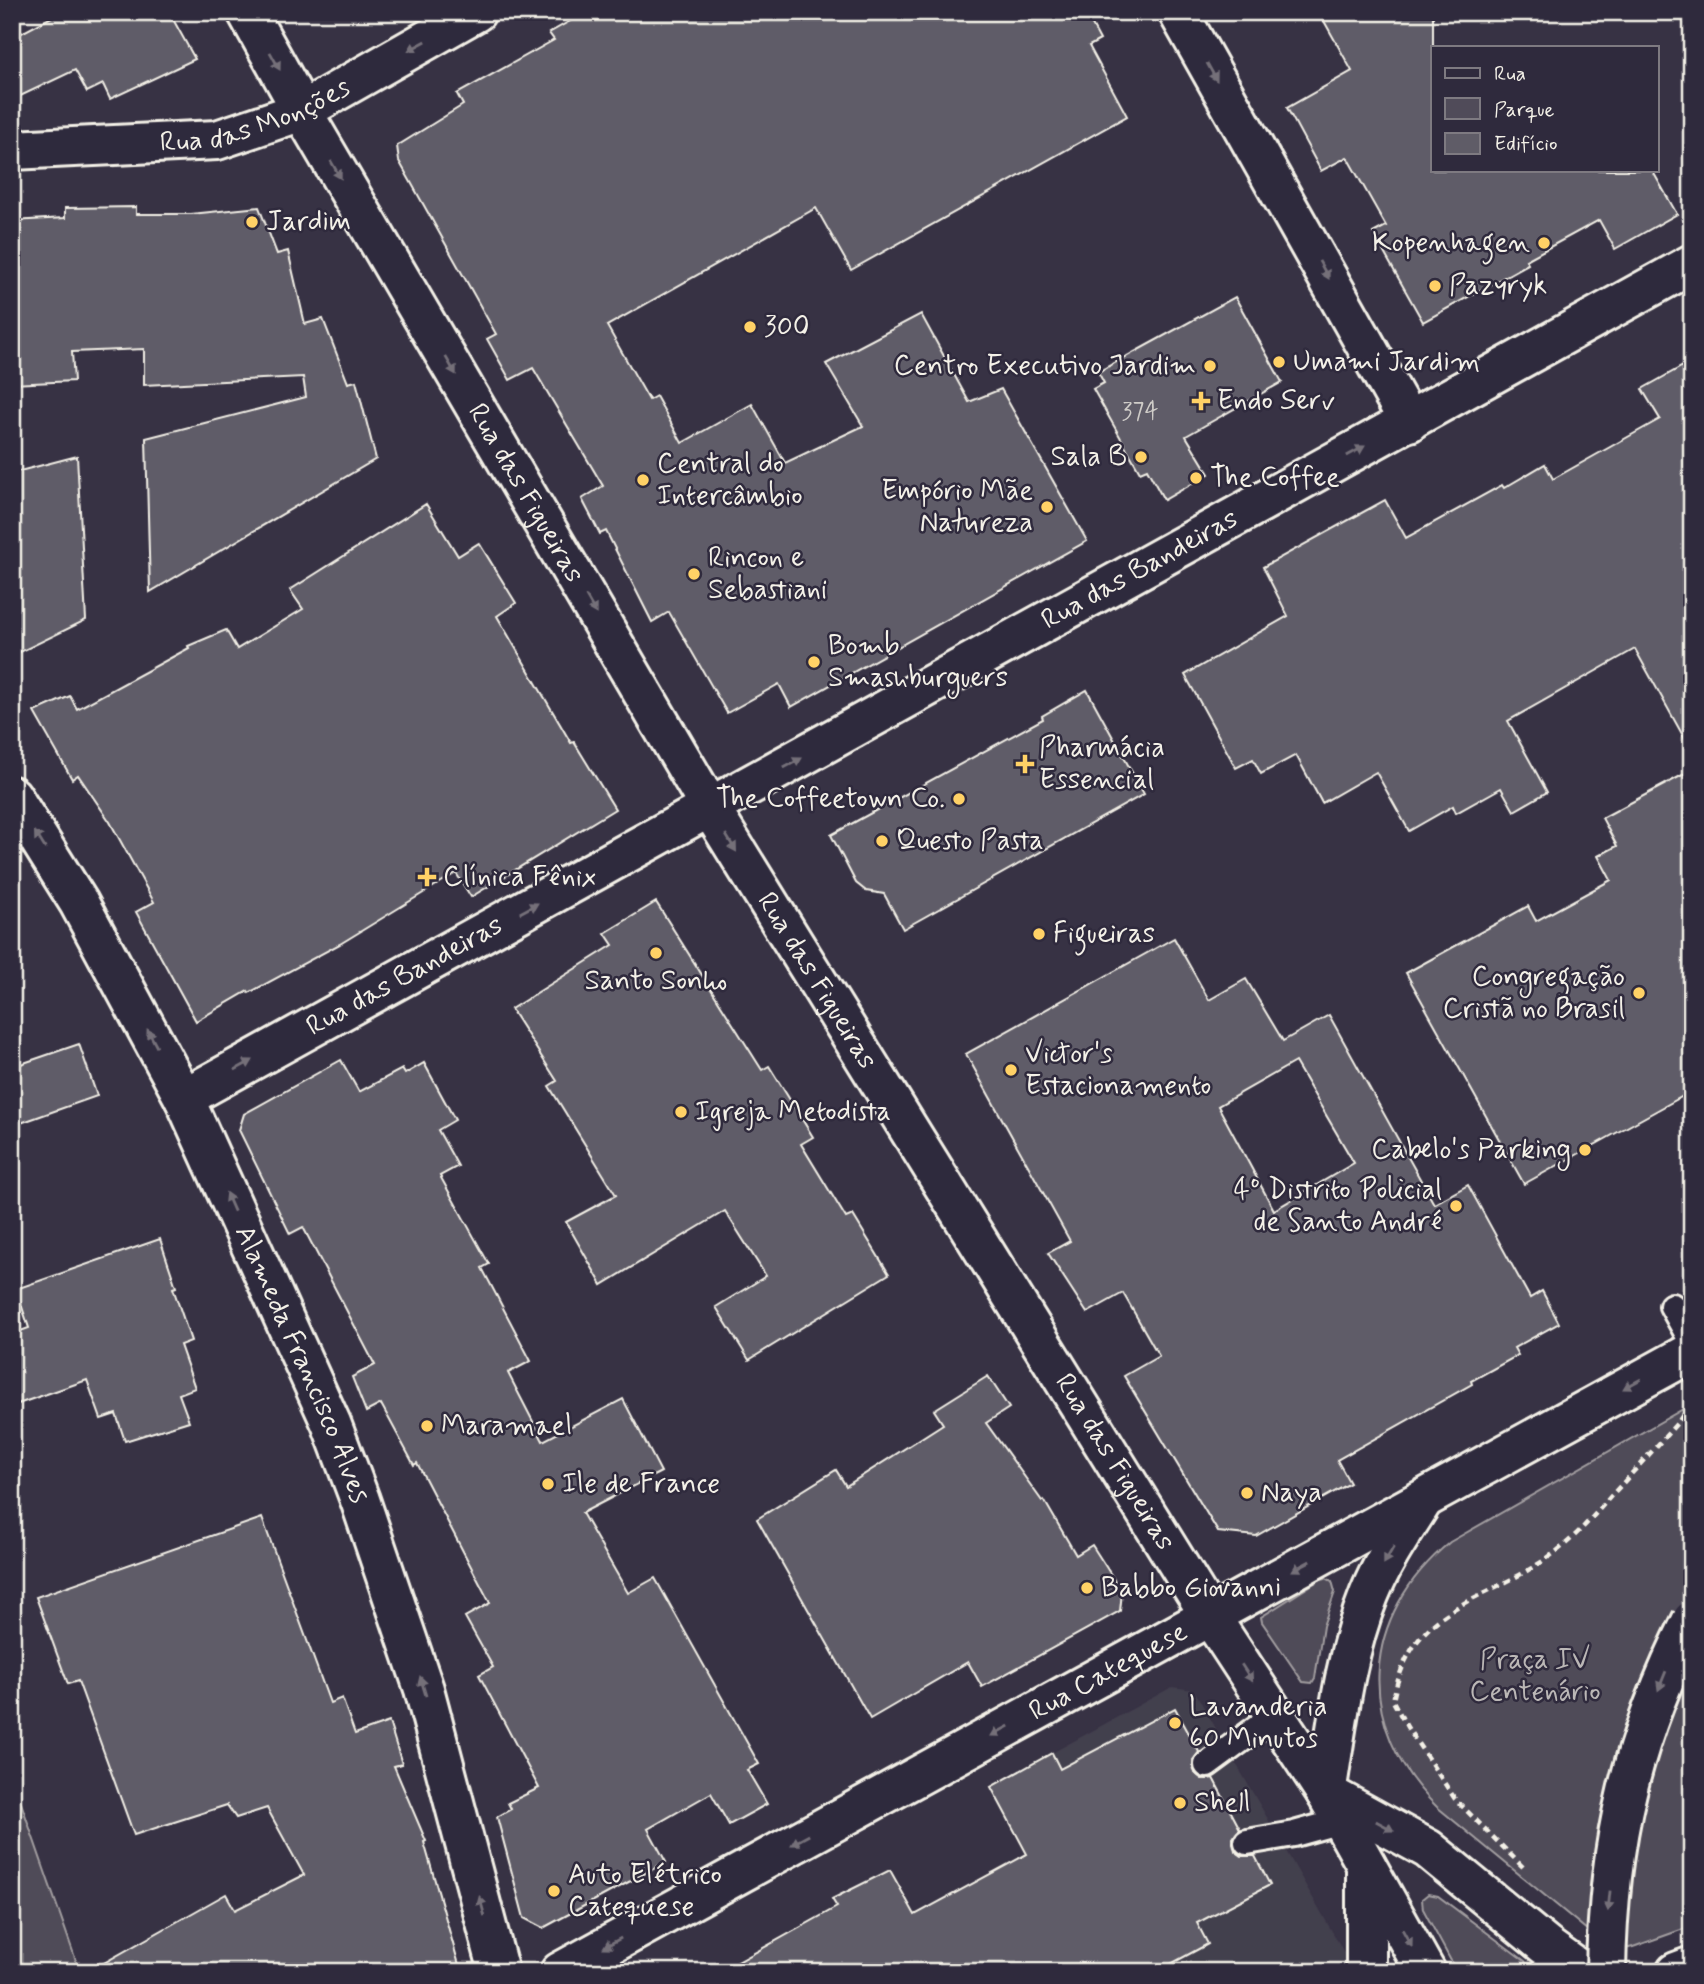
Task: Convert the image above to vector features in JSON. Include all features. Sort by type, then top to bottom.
[{"type":"main road","name":"Rua das Figueiras","points":[[247,12],[302,111],[710,808],[1210,1616],[1334,1807],[1426,1972]]},
{"type":"main road","name":"Rua das Monções","points":[[12,150],[217,140],[302,111],[476,12]]},
{"type":"main road","points":[[1178,12],[1409,422]]},
{"type":"main road","name":"Rua das Bandeiras","points":[[184,1098],[1692,264]]},
{"type":"main road","name":"Alameda Francisco Alves","points":[[12,796],[79,903],[184,1098],[331,1423],[424,1689],[499,1972]]},
{"type":"main road","name":"Rua Catequese","points":[[559,1972],[1210,1616],[1684,1352]]},
{"type":"main road","points":[[1425,1497],[1380,1570],[1362,1615],[1346,1674],[1334,1807],[1428,1849],[1546,1946],[1582,1972]]},
{"type":"main road","points":[[1606,1972],[1607,1919],[1613,1853],[1626,1789],[1644,1726],[1669,1665],[1692,1620]]},
{"type":"main road","points":[[1366,1865],[1366,1972]]},
{"type":"main road","points":[[1675,1972],[1692,1966]]},
{"type":"lane","points":[[1672,1306],[1684,1352]]},
{"type":"lane","points":[[1207,1765],[1275,1715]]},
{"type":"lane","points":[[1247,1842],[1294,1834],[1334,1807]]},
{"type":"path","points":[[1531,1874],[1455,1799],[1440,1778],[1393,1701],[1397,1677],[1420,1636],[1434,1621],[1546,1560],[1565,1545],[1679,1421],[1691,1405],[1684,1352]]},
{"type":"shaded area","points":[[1172,1687],[1194,1690],[1349,1961],[1319,1972],[1171,1972],[1052,1753]]},
{"type":"green space","name":"Praça IV Centenário","points":[[1692,1404],[1692,1926],[1625,1949],[1604,1944],[1437,1807],[1410,1775],[1391,1742],[1381,1707],[1379,1672],[1384,1637],[1398,1603],[1420,1571],[1450,1542]]},
{"type":"green space","points":[[1321,1579],[1332,1581],[1335,1592],[1323,1626],[1315,1678],[1312,1683],[1303,1682],[1261,1617]]},
{"type":"green space","points":[[12,1777],[80,1972],[12,1972]]},
{"type":"green space","points":[[1428,1894],[1438,1896],[1525,1961],[1529,1972],[1457,1972],[1423,1909],[1422,1899]]},
{"type":"building","points":[[61,12],[169,12],[195,59],[110,99],[103,84],[87,92],[75,70],[12,100],[12,38]]},
{"type":"building","points":[[586,12],[1085,12],[1100,40],[1089,46],[1127,116],[851,270],[816,208],[607,326],[649,400],[656,396],[682,443],[752,404],[785,463],[863,426],[826,364],[921,314],[969,402],[1001,389],[1087,541],[791,707],[779,684],[727,713],[669,612],[652,622],[606,531],[600,534],[582,499],[603,486],[533,368],[510,380],[487,339],[496,334],[399,161],[397,146],[463,105],[457,94],[554,40],[549,33]]},
{"type":"building","points":[[1319,12],[1433,12],[1431,172],[1653,172],[1677,214],[1615,249],[1599,220],[1526,260],[1528,264],[1423,322],[1373,233],[1386,226],[1347,157],[1321,171],[1287,108],[1352,71]]},
{"type":"building","points":[[136,207],[136,214],[191,214],[259,207],[277,254],[288,251],[305,324],[323,319],[348,383],[356,381],[376,459],[150,592],[146,438],[306,397],[303,377],[144,385],[144,349],[72,352],[74,381],[12,384],[12,221],[65,218],[65,208]]},
{"type":"building","points":[[1235,297],[1282,382],[1186,436],[1209,474],[1164,500],[1147,469],[1140,472],[1093,389],[1104,383],[1098,372]]},
{"type":"building","points":[[1692,361],[1692,752],[1635,649],[1508,721],[1547,792],[1514,811],[1501,788],[1456,813],[1453,806],[1409,831],[1376,772],[1322,803],[1296,755],[1261,774],[1253,759],[1236,768],[1185,675],[1288,616],[1263,567],[1385,500],[1406,538],[1545,464],[1553,479],[1660,419],[1642,389]]},
{"type":"building","points":[[77,456],[86,620],[12,656],[12,473]]},
{"type":"building","points":[[426,504],[458,556],[479,543],[516,603],[497,616],[571,743],[574,742],[615,809],[471,897],[456,873],[340,944],[196,1021],[136,912],[154,902],[110,822],[78,775],[72,779],[34,712],[70,696],[77,709],[189,648],[188,646],[226,630],[237,649],[303,609],[290,590]]},
{"type":"building","points":[[1087,690],[1144,794],[903,929],[884,894],[866,891],[856,883],[831,835],[1043,719],[1042,716]]},
{"type":"building","points":[[1692,770],[1692,1091],[1524,1184],[1406,973],[1528,906],[1536,921],[1611,880],[1598,856],[1617,846],[1602,818]]},
{"type":"building","points":[[656,902],[762,1070],[769,1066],[813,1137],[801,1144],[846,1218],[853,1215],[889,1274],[749,1360],[716,1307],[766,1276],[725,1211],[602,1285],[566,1222],[616,1195],[549,1086],[557,1081],[511,1009],[613,945],[605,933]]},
{"type":"building","points":[[1174,938],[1209,1000],[1246,979],[1283,1041],[1329,1015],[1434,1204],[1468,1185],[1530,1298],[1542,1291],[1559,1323],[1514,1348],[1518,1355],[1471,1381],[1472,1384],[1337,1460],[1350,1483],[1256,1536],[1218,1532],[1124,1376],[1159,1356],[1123,1293],[1087,1313],[1048,1253],[1070,1241],[966,1054]],"holes":[[[1295,1062],[1354,1163],[1274,1210],[1218,1106]]]},
{"type":"building","points":[[79,1044],[97,1096],[12,1126],[12,1067]]},
{"type":"building","points":[[341,1060],[359,1092],[402,1069],[405,1074],[424,1063],[455,1120],[438,1130],[458,1166],[440,1176],[489,1264],[482,1268],[531,1361],[508,1373],[543,1441],[623,1399],[661,1472],[582,1513],[628,1593],[655,1578],[759,1764],[747,1770],[767,1804],[729,1825],[711,1793],[648,1829],[666,1862],[543,1928],[524,1918],[497,1817],[511,1809],[508,1803],[539,1788],[479,1675],[493,1667],[465,1617],[490,1603],[417,1463],[414,1465],[381,1404],[366,1412],[352,1377],[375,1365],[303,1227],[290,1234],[239,1130],[244,1114]]},
{"type":"building","points":[[160,1239],[191,1341],[180,1345],[195,1388],[179,1394],[189,1421],[125,1441],[116,1414],[101,1419],[87,1380],[12,1406],[12,1334],[29,1328],[16,1289]]},
{"type":"building","points":[[988,1376],[1009,1408],[986,1423],[1042,1501],[1044,1500],[1076,1555],[1092,1545],[1122,1592],[1120,1611],[982,1687],[968,1662],[870,1719],[757,1519],[836,1470],[846,1486],[943,1424],[934,1410]]},
{"type":"building","points":[[262,1518],[330,1703],[342,1698],[355,1734],[389,1722],[402,1764],[394,1766],[426,1841],[424,1842],[461,1972],[88,1972],[226,1894],[235,1910],[304,1875],[267,1808],[236,1818],[227,1805],[134,1835],[78,1681],[68,1684],[36,1597]]},
{"type":"building","points":[[1175,1708],[1199,1752],[1193,1760],[1195,1773],[1202,1779],[1213,1778],[1240,1829],[1233,1838],[1235,1851],[1242,1856],[1255,1856],[1270,1885],[1197,1923],[1208,1944],[1156,1972],[720,1972],[837,1907],[832,1899],[890,1870],[915,1915],[1027,1854],[991,1787],[1052,1753],[1060,1769]]},
{"type":"place","name":"Jardim","points":[[252,222]]},
{"type":"place","name":"Kopenhagen","points":[[1544,243]]},
{"type":"place","name":"Pazyryk","points":[[1435,286]]},
{"type":"place","name":"300","points":[[750,327]]},
{"type":"place","name":"Umami Jardim","points":[[1279,362]]},
{"type":"place","name":"Centro Executivo Jardim","points":[[1210,366]]},
{"type":"place","name":"Endo Serv","points":[[1201,401]]},
{"type":"place","name":"Sala B","points":[[1141,457]]},
{"type":"place","name":"The Coffee","points":[[1196,478]]},
{"type":"place","name":"Central do Intercâmbio","points":[[643,480]]},
{"type":"place","name":"Empório Mãe Natureza","points":[[1047,507]]},
{"type":"place","name":"Rincon e Sebastiani","points":[[694,574]]},
{"type":"place","name":"Bomb Smashburguers","points":[[814,662]]},
{"type":"place","name":"Pharmácia Essencial","points":[[1025,764]]},
{"type":"place","name":"The Coffeetown Co.","points":[[959,799]]},
{"type":"place","name":"Questo Pasta","points":[[882,841]]},
{"type":"place","name":"Clínica Fênix","points":[[427,877]]},
{"type":"place","name":"Figueiras","points":[[1039,934]]},
{"type":"place","name":"Santo Sonho","points":[[656,953]]},
{"type":"place","name":"Congregação Cristã no Brasil","points":[[1639,993]]},
{"type":"place","name":"Victor's Estacionamento","points":[[1011,1070]]},
{"type":"place","name":"Igreja Metodista","points":[[681,1112]]},
{"type":"place","name":"Cabelo's Parking","points":[[1585,1150]]},
{"type":"place","name":"4º Distrito Policial de Santo André","points":[[1456,1206]]},
{"type":"place","name":"Maramael","points":[[427,1426]]},
{"type":"place","name":"Ile de France","points":[[548,1484]]},
{"type":"place","name":"Naya","points":[[1247,1493]]},
{"type":"place","name":"Babbo Giovanni","points":[[1087,1588]]},
{"type":"place","name":"Lavanderia 60 Minutos","points":[[1175,1723]]},
{"type":"place","name":"Shell","points":[[1180,1803]]},
{"type":"place","name":"Auto Elétrico Catequese","points":[[554,1891]]}]
